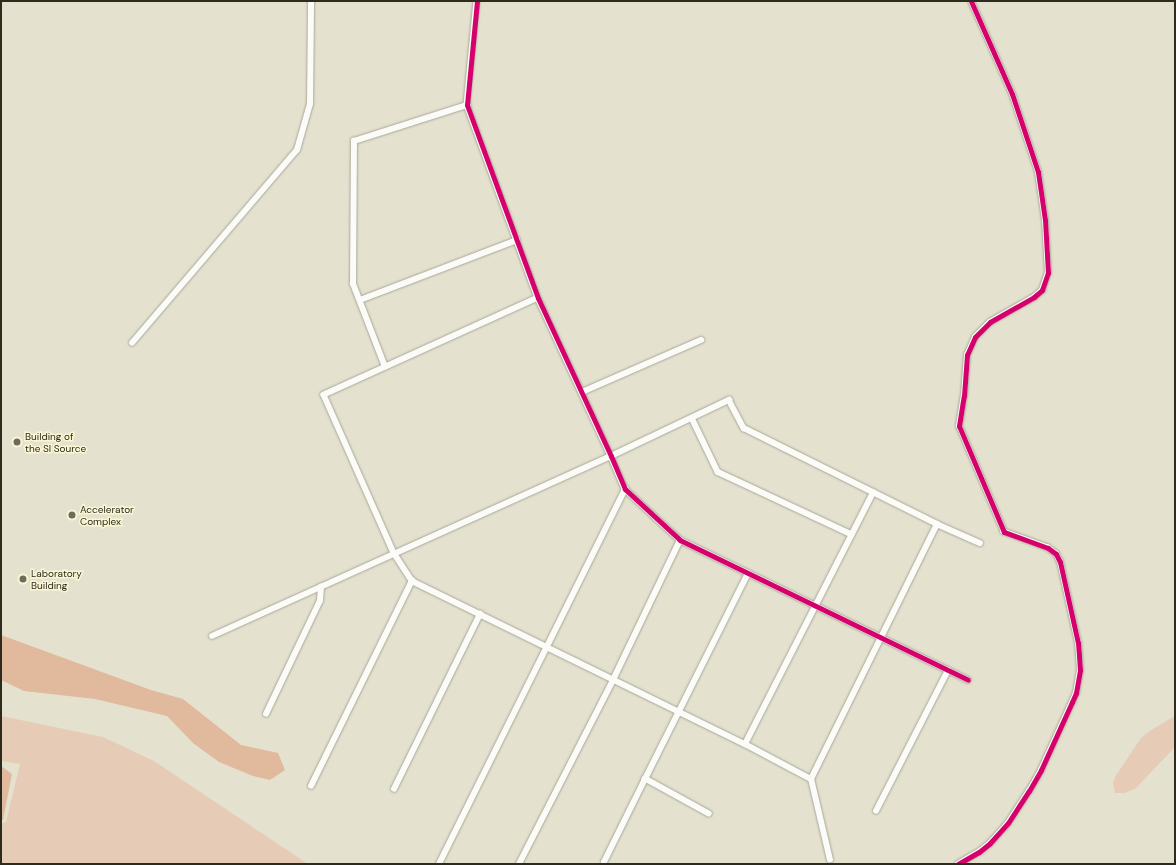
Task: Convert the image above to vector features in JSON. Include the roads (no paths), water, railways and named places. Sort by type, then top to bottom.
[{"type":"street","points":[[132,343],[297,150],[310,104],[311,1]]},
{"type":"street","points":[[477,1],[467,105],[538,298],[625,489],[680,540],[968,680]]},
{"type":"street","points":[[958,864],[979,852],[990,843],[1008,823],[1029,791],[1041,770],[1074,698],[1080,670],[1078,643],[1060,562],[1056,554],[1048,548],[1004,532],[959,426],[964,396],[967,355],[975,337],[990,322],[1034,297],[1042,290],[1048,273],[1045,220],[1038,172],[1012,94],[971,1]]},
{"type":"street","points":[[385,367],[353,284],[354,141],[467,105]]},
{"type":"street","points":[[360,300],[517,240]]},
{"type":"street","points":[[538,298],[324,395],[394,553],[412,582],[547,646],[745,744],[811,779]]},
{"type":"street","points":[[582,392],[701,340]]},
{"type":"street","points":[[212,636],[611,456],[729,400],[744,428],[937,524],[980,543]]},
{"type":"street","points":[[692,418],[718,472],[851,534]]},
{"type":"street","points":[[438,864],[625,489]]},
{"type":"street","points":[[745,744],[873,492]]},
{"type":"street","points":[[830,860],[811,779],[937,524]]},
{"type":"street","points":[[519,864],[613,680],[680,540]]},
{"type":"street","points":[[604,862],[748,573]]},
{"type":"street","points":[[311,786],[412,582]]},
{"type":"street","points":[[266,714],[320,601],[320,587]]},
{"type":"street","points":[[394,789],[480,614]]},
{"type":"street","points":[[876,811],[948,670]]},
{"type":"street","points":[[645,779],[709,814]]},
{"type":"place","name":"Building of the SI Source","points":[[17,442]]},
{"type":"place","name":"Accelerator Complex","points":[[72,515]]},
{"type":"place","name":"Laboratory Building","points":[[23,579]]}]
